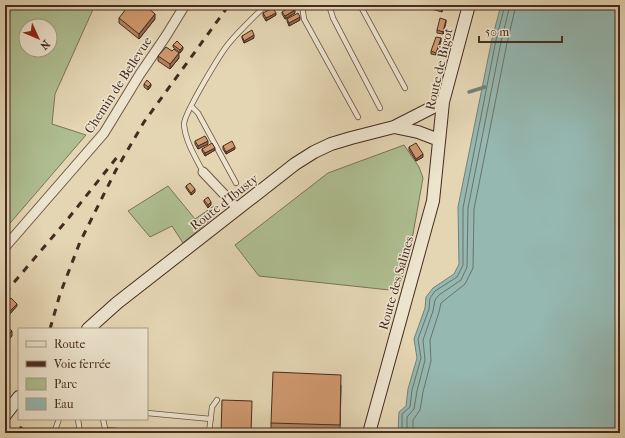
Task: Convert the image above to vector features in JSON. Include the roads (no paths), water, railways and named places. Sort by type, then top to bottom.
[{"type":"street","name":"Chemin de Bellevue","points":[[5,247],[104,133],[185,5]]},
{"type":"street","name":"Route de Bigot","points":[[439,140],[443,102],[469,5]]},
{"type":"street","points":[[394,127],[443,102]]},
{"type":"street","points":[[394,127],[418,132],[439,140]]},
{"type":"street","name":"Route d'Ibusty","points":[[89,328],[117,303],[295,164],[314,152],[351,138],[394,127]]},
{"type":"street","name":"Route des Salines","points":[[369,433],[433,201],[439,140]]},
{"type":"street","points":[[203,172],[238,209]]},
{"type":"street","points":[[5,415],[18,398]]},
{"type":"lane","points":[[203,172],[187,138],[184,123],[191,106],[220,55],[229,43],[264,7],[280,5]]},
{"type":"lane","points":[[302,5],[304,19],[358,117]]},
{"type":"lane","points":[[329,5],[333,18],[380,108]]},
{"type":"lane","points":[[360,5],[405,88]]},
{"type":"lane","points":[[191,106],[198,113],[236,183]]},
{"type":"lane","points":[[209,433],[212,407],[217,400]]},
{"type":"lane","points":[[148,413],[211,420]]},
{"type":"lane","points":[[54,433],[58,420]]},
{"type":"lane","points":[[78,420],[80,433]]},
{"type":"lane","points":[[103,420],[106,431],[145,433]]},
{"type":"water","points":[[501,5],[620,5],[620,433],[398,433],[399,412],[406,406],[408,389],[417,358],[414,339],[425,308],[426,297],[433,288],[454,274],[459,264],[458,207],[492,39]]},
{"type":"waterway","points":[[469,92],[485,87]]},
{"type":"railway","points":[[50,328],[60,294],[80,242],[116,170],[144,122],[229,5]]},
{"type":"railway","points":[[5,293],[67,220],[118,156]]},
{"type":"railway","points":[[19,433],[24,420]]}]
